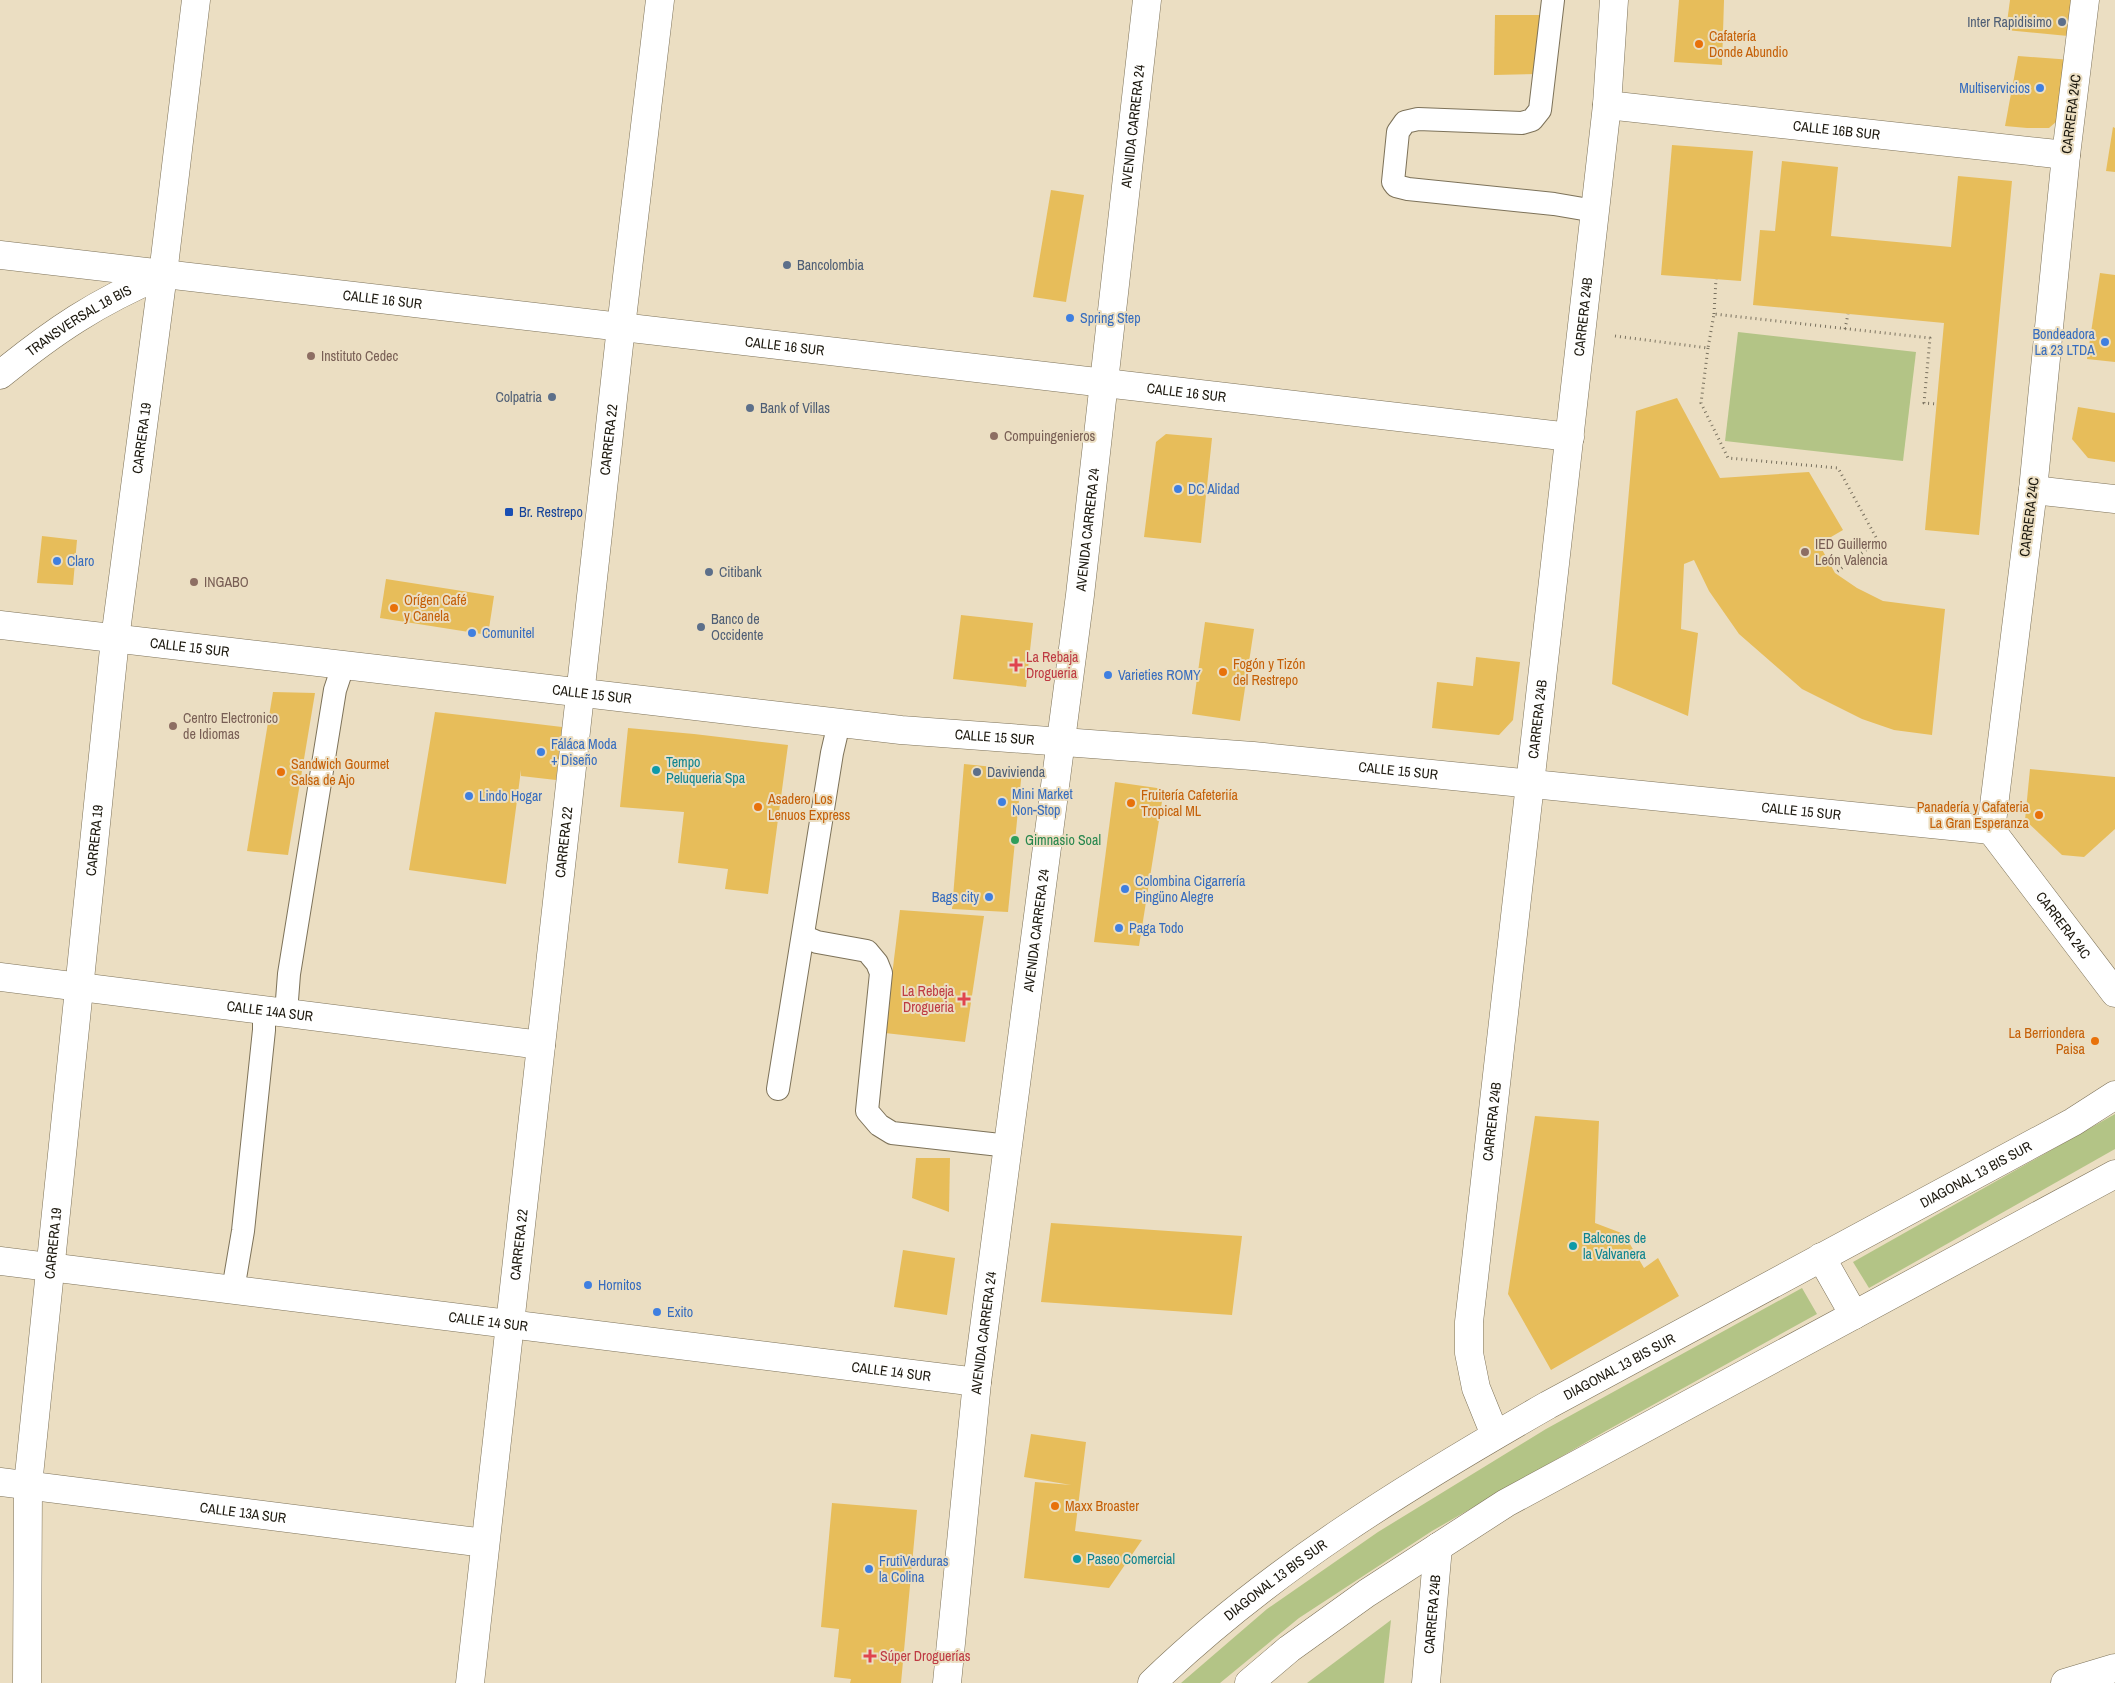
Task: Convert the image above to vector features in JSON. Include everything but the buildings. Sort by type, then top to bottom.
[{"type":"street","name":"CARRERA 19","points":[[26,1683],[28,1485],[115,639],[164,274],[196,0]]},
{"type":"street","name":"CARRERA 22","points":[[470,1683],[621,327],[660,0]]},
{"type":"street","name":"AVENIDA CARRERA 24","points":[[947,1683],[977,1382],[1062,742],[1105,383],[1147,0]]},
{"type":"street","name":"CARRERA 24B","points":[[1495,1435],[1476,1388],[1469,1353],[1469,1322],[1607,105],[1614,0]]},
{"type":"street","name":"CARRERA 24C","points":[[2085,0],[2066,155],[2033,490],[1991,830],[2115,993]]},
{"type":"street","name":"CALLE 16B SUR","points":[[1607,105],[2066,155]]},
{"type":"street","name":"CALLE 16 SUR","points":[[0,256],[1570,437]]},
{"type":"street","name":"TRANSVERSAL 18 BIS","points":[[0,375],[69,322],[121,292],[164,274]]},
{"type":"street","points":[[2033,490],[2115,499]]},
{"type":"street","name":"CALLE 15 SUR","points":[[0,625],[901,730],[1253,756],[1991,830]]},
{"type":"street","name":"CALLE 14A SUR","points":[[0,977],[541,1045]]},
{"type":"street","name":"DIAGONAL 13 BIS SUR","points":[[1152,1683],[1194,1642],[1314,1550],[1495,1435],[2073,1122],[2115,1095]]},
{"type":"street","points":[[1248,1683],[1289,1649],[1367,1593],[1506,1503],[2115,1174]]},
{"type":"street","points":[[1821,1257],[1854,1315]]},
{"type":"street","name":"CALLE 14 SUR","points":[[0,1261],[977,1382]]},
{"type":"street","name":"CALLE 13A SUR","points":[[0,1482],[485,1542]]},
{"type":"street","name":"CARRERA 24B","points":[[1426,1683],[1438,1547]]},
{"type":"street","points":[[2065,1683],[2115,1668]]},
{"type":"lane","points":[[1553,0],[1540,110],[1532,120],[1522,123],[1418,119],[1406,122],[1398,132],[1393,182],[1396,186],[1408,190],[1554,204],[1595,211]]},
{"type":"lane","points":[[233,1290],[243,1231],[264,1030],[275,1012],[289,974],[335,690],[343,666]]},
{"type":"lane","points":[[778,1089],[832,753],[839,723]]},
{"type":"lane","points":[[803,936],[817,942],[867,951],[877,963],[881,973],[867,1111],[879,1125],[892,1133],[1008,1146]]},
{"type":"path","points":[[1716,279],[1714,314],[1701,403],[1728,458],[1838,468],[1878,540],[1835,573]]},
{"type":"path","points":[[1714,314],[1930,338],[1924,403],[1937,404]]},
{"type":"path","points":[[1845,329],[1848,314]]},
{"type":"path","points":[[1582,332],[1708,348]]},
{"type":"green space","points":[[1738,332],[1916,352],[1903,461],[1725,441]]},
{"type":"green space","points":[[2115,1114],[2115,1149],[1869,1288],[1853,1262]]},
{"type":"green space","points":[[1802,1288],[1817,1314],[1604,1432],[1432,1531],[1299,1618],[1220,1683],[1181,1683],[1267,1609],[1378,1532],[1546,1429]]},
{"type":"green space","points":[[1391,1620],[1384,1683],[1307,1683]]},
{"type":"place","name":"Inter Rapidisimo","points":[[2062,22]]},
{"type":"place","name":"Cafatería Donde Abundio","points":[[1699,44]]},
{"type":"place","name":"Multiservicios","points":[[2040,88]]},
{"type":"place","name":"Bancolombia","points":[[787,265]]},
{"type":"place","name":"Spring Step","points":[[1070,318]]},
{"type":"place","name":"Bondeadora La 23 LTDA","points":[[2105,342]]},
{"type":"place","name":"Instituto Cedec","points":[[311,356]]},
{"type":"place","name":"Colpatria","points":[[552,397]]},
{"type":"place","name":"Bank of Villas","points":[[750,408]]},
{"type":"place","name":"Compuingenieros","points":[[994,436]]},
{"type":"place","name":"DC Alidad","points":[[1178,489]]},
{"type":"place","name":"Br. Restrepo","points":[[509,512]]},
{"type":"place","name":"IED Guillermo León Valencia","points":[[1805,552]]},
{"type":"place","name":"Claro","points":[[57,561]]},
{"type":"place","name":"Citibank","points":[[709,572]]},
{"type":"place","name":"INGABO","points":[[194,582]]},
{"type":"place","name":"Orígen Café y Canela","points":[[394,608]]},
{"type":"place","name":"Banco de Occidente","points":[[701,627]]},
{"type":"place","name":"Comunitel","points":[[472,633]]},
{"type":"place","name":"La Rebaja Drogueria","points":[[1016,665]]},
{"type":"place","name":"Fogón y Tizón del Restrepo","points":[[1223,672]]},
{"type":"place","name":"Varieties ROMY","points":[[1108,675]]},
{"type":"place","name":"Centro Electronico de Idiomas","points":[[173,726]]},
{"type":"place","name":"Fáláca Moda + Diseño","points":[[541,752]]},
{"type":"place","name":"Tempo Peluqueria Spa","points":[[656,770]]},
{"type":"place","name":"Sandwich Gourmet Salsa de Ajo","points":[[281,772]]},
{"type":"place","name":"Davivienda","points":[[977,772]]},
{"type":"place","name":"Lindo Hogar","points":[[469,796]]},
{"type":"place","name":"Mini Market Non-Stop","points":[[1002,802]]},
{"type":"place","name":"Fruitería Cafeteriía Tropical ML","points":[[1131,803]]},
{"type":"place","name":"Asadero Los Lenuos Express","points":[[758,807]]},
{"type":"place","name":"Panadería y Cafateria La Gran Esperanza","points":[[2039,815]]},
{"type":"place","name":"Gimnasio Soal","points":[[1015,840]]},
{"type":"place","name":"Colombina Cigarrería Pingüno Alegre","points":[[1125,889]]},
{"type":"place","name":"Bags city","points":[[989,897]]},
{"type":"place","name":"Paga Todo","points":[[1119,928]]},
{"type":"place","name":"La Rebeja Drogueria","points":[[964,999]]},
{"type":"place","name":"La Berriondera Paisa","points":[[2095,1041]]},
{"type":"place","name":"Balcones de la Valvanera","points":[[1573,1246]]},
{"type":"place","name":"Hornitos","points":[[588,1285]]},
{"type":"place","name":"Exito","points":[[657,1312]]},
{"type":"place","name":"Maxx Broaster","points":[[1055,1506]]},
{"type":"place","name":"Paseo Comercial","points":[[1077,1559]]},
{"type":"place","name":"FrutiVerduras la Colina","points":[[869,1569]]},
{"type":"place","name":"Súper Droguerías","points":[[870,1656]]}]
